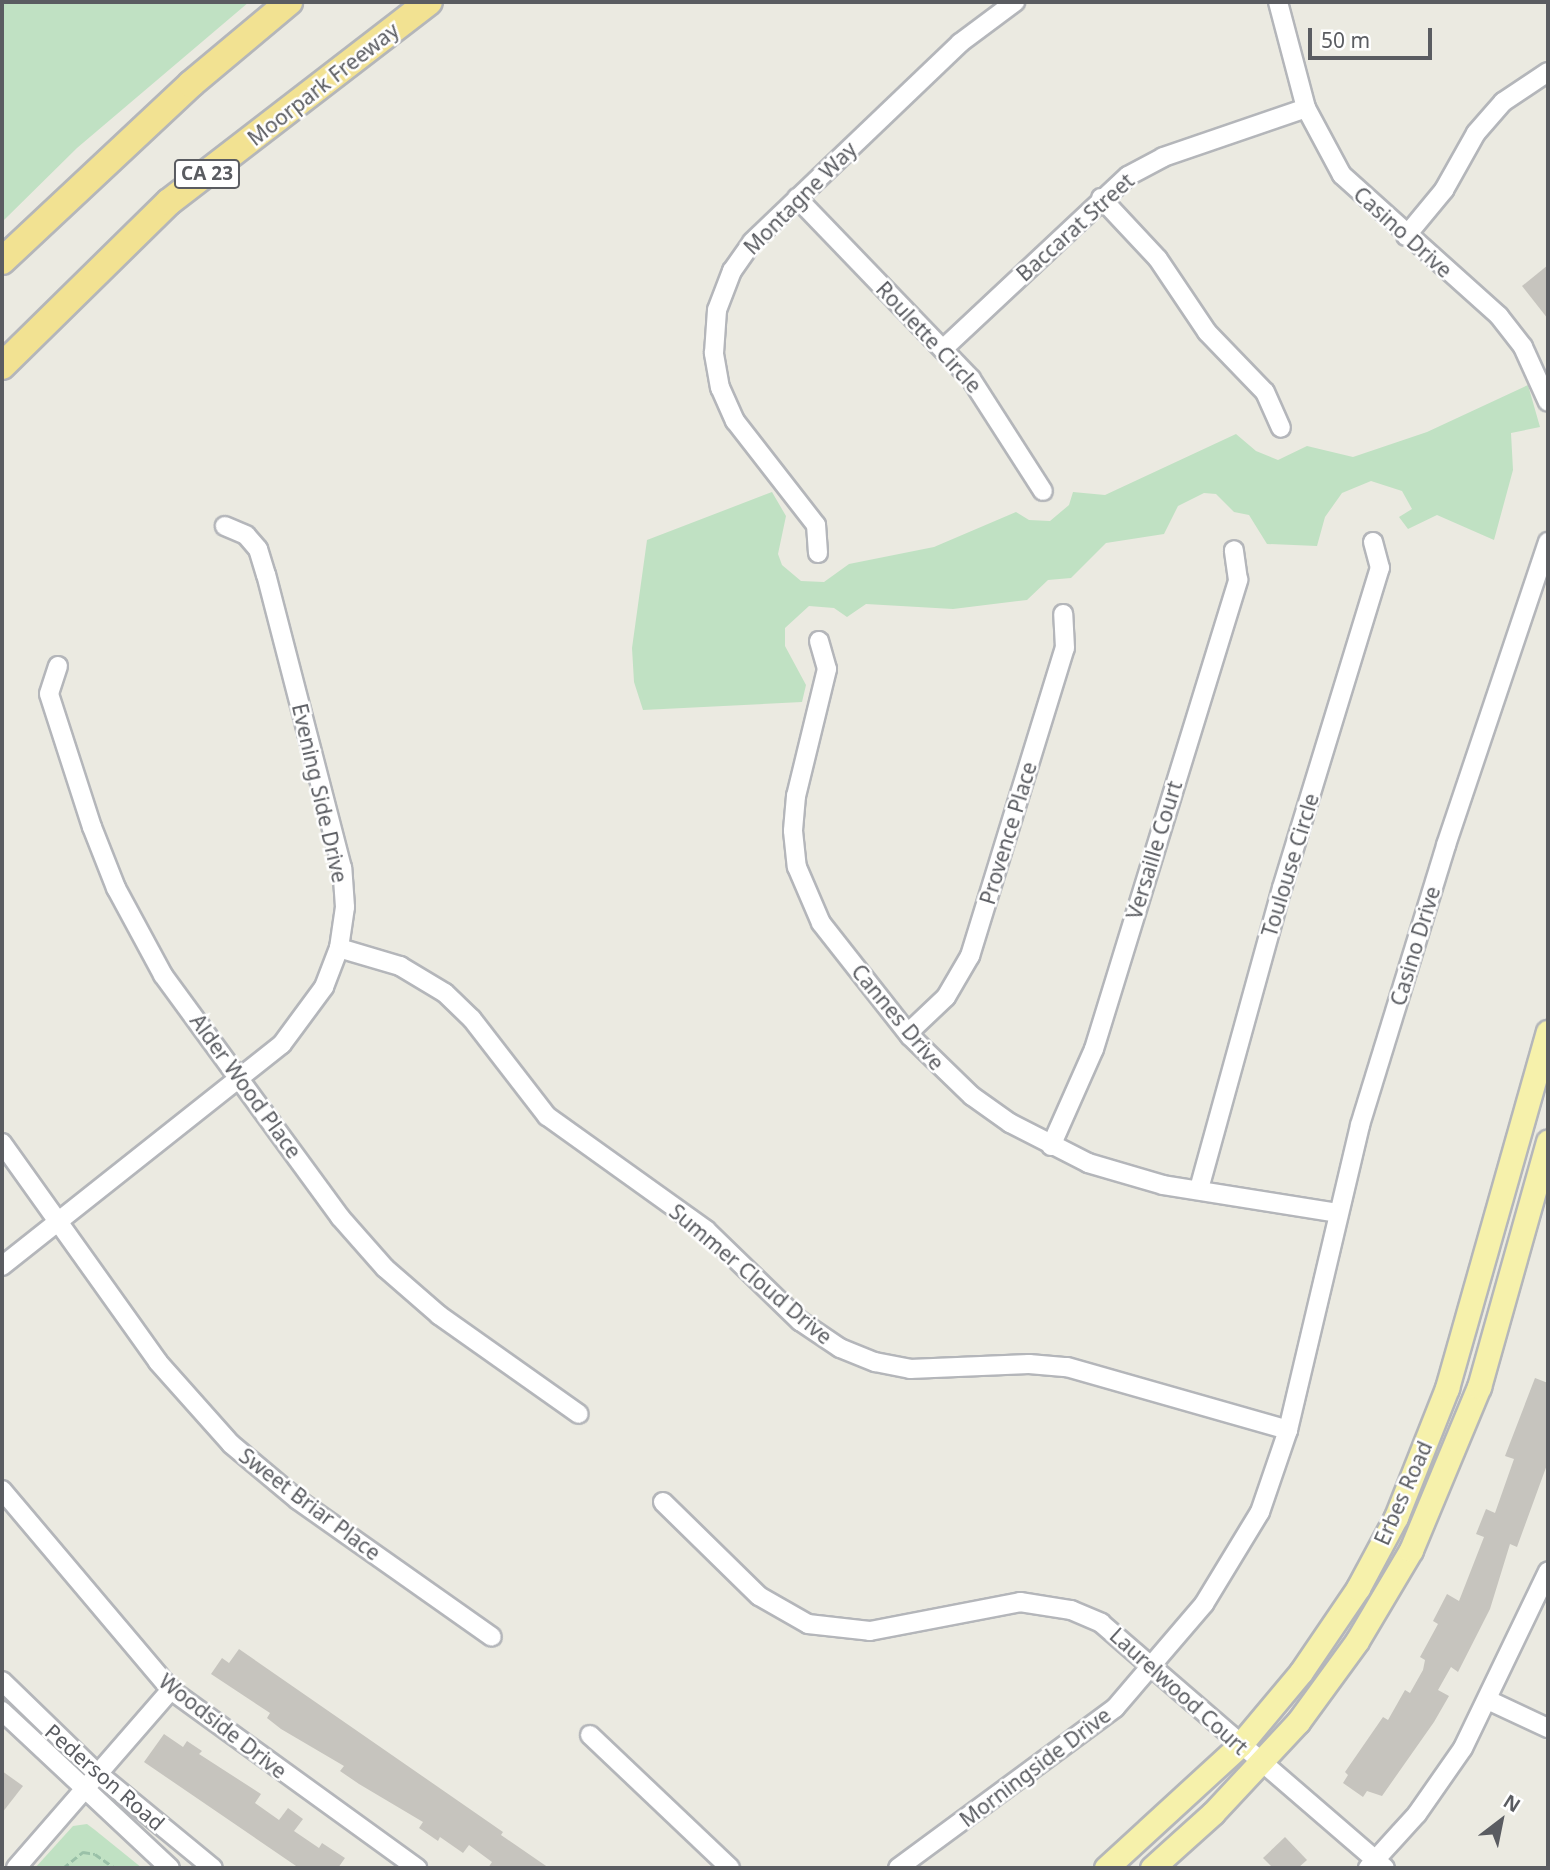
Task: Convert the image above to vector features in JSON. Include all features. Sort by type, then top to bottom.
[{"type":"highway","points":[[2,261],[191,84],[289,2]]},
{"type":"highway","name":"Moorpark Freeway","points":[[2,366],[169,202],[429,2]]},
{"type":"main road","name":"Erbes Road","points":[[1106,1868],[1240,1745],[1301,1672],[1358,1588],[1396,1517],[1447,1388],[1548,1032]]},
{"type":"main road","name":"Erbes Road","points":[[1152,1868],[1260,1763],[1338,1669],[1376,1612],[1426,1520],[1479,1387],[1548,1142]]},
{"type":"street","name":"Montagne Way","points":[[818,553],[816,525],[735,421],[720,388],[714,353],[717,310],[732,271],[752,242],[960,43],[1014,2]]},
{"type":"street","name":"Casino Drive","points":[[1278,2],[1306,108],[1342,175],[1406,236],[1499,316],[1523,347],[1548,402]]},
{"type":"street","points":[[1406,236],[1444,190],[1476,134],[1503,102],[1548,72]]},
{"type":"street","name":"Baccarat Street","points":[[943,349],[1101,198],[1163,157],[1306,108]]},
{"type":"street","name":"Roulette Circle","points":[[797,198],[943,349],[992,405],[1043,491]]},
{"type":"street","points":[[1101,198],[1158,259],[1208,332],[1265,392],[1281,428]]},
{"type":"street","name":"Evening Side Drive","points":[[2,1266],[242,1077],[304,1019],[324,987],[339,948],[345,907],[342,868],[266,575],[252,542],[225,526]]},
{"type":"street","name":"Toulouse Circle","points":[[1199,1189],[1282,888],[1380,568],[1373,542]]},
{"type":"street","name":"Versaille Court","points":[[1051,1146],[1094,1049],[1238,580],[1234,550]]},
{"type":"street","name":"Casino Drive","points":[[1306,1354],[1360,1125],[1446,845],[1547,551]]},
{"type":"street","name":"Provence Place","points":[[908,1033],[946,997],[970,956],[1065,648],[1063,614]]},
{"type":"street","name":"Cannes Drive","points":[[819,640],[827,669],[796,796],[793,831],[797,867],[821,923],[908,1033],[972,1096],[1051,1146],[1125,1175],[1338,1213]]},
{"type":"street","name":"Alder Wood Place","points":[[58,666],[49,694],[116,888],[163,975],[242,1077],[340,1217],[385,1268],[439,1315],[579,1414]]},
{"type":"street","name":"Summer Cloud Drive","points":[[339,948],[400,966],[445,993],[472,1019],[547,1116],[706,1230],[800,1321],[839,1348],[910,1369],[1028,1364],[1068,1367],[1288,1430]]},
{"type":"street","name":"Sweet Briar Place","points":[[2,1143],[61,1220],[158,1362],[231,1444],[298,1500],[492,1637]]},
{"type":"street","name":"Morningside Drive","points":[[898,1868],[1079,1739],[1154,1666],[1204,1604],[1238,1553],[1273,1481],[1306,1354]]},
{"type":"street","name":"Woodside Drive","points":[[2,1490],[171,1690],[417,1868]]},
{"type":"street","name":"Laurelwood Court","points":[[663,1502],[759,1596],[808,1623],[870,1631],[994,1605],[1042,1603],[1101,1623],[1154,1666],[1376,1866]]},
{"type":"street","points":[[1376,1866],[1441,1783],[1490,1701],[1548,1572]]},
{"type":"street","name":"Pederson Road","points":[[2,1681],[96,1772],[213,1868]]},
{"type":"street","points":[[16,1868],[81,1789],[171,1690]]},
{"type":"street","points":[[1490,1701],[1548,1728]]},
{"type":"street","name":"Pederson Road","points":[[2,1711],[81,1789],[170,1868]]},
{"type":"street","points":[[590,1735],[730,1868]]},
{"type":"path","points":[[63,1868],[83,1852],[94,1854],[115,1868]]},
{"type":"green space","points":[[2,2],[249,2],[77,148],[2,222]]},
{"type":"green space","points":[[1528,385],[1540,427],[1511,433],[1513,470],[1494,540],[1437,515],[1408,529],[1399,517],[1412,509],[1402,491],[1371,481],[1342,493],[1325,517],[1317,546],[1267,544],[1249,515],[1234,512],[1216,494],[1204,493],[1178,506],[1164,534],[1106,543],[1071,578],[1048,580],[1027,600],[953,609],[866,604],[847,617],[834,608],[809,606],[785,628],[785,646],[806,685],[802,702],[643,710],[634,682],[632,648],[647,540],[772,492],[786,516],[778,554],[782,565],[801,581],[824,582],[849,564],[934,547],[1016,512],[1029,520],[1050,521],[1069,505],[1073,492],[1105,495],[1236,434],[1256,451],[1278,460],[1307,446],[1353,457],[1427,432]]},
{"type":"green space","points":[[87,1824],[142,1868],[35,1868],[73,1826]]},
{"type":"building","points":[[1548,265],[1548,319],[1522,286]]},
{"type":"building","points":[[1535,1378],[1548,1383],[1548,1462],[1517,1547],[1510,1544],[1490,1609],[1458,1672],[1451,1667],[1438,1690],[1449,1696],[1434,1722],[1382,1796],[1367,1791],[1363,1797],[1343,1783],[1348,1775],[1345,1772],[1383,1717],[1388,1720],[1405,1690],[1410,1693],[1423,1670],[1425,1660],[1420,1657],[1438,1624],[1433,1621],[1447,1594],[1459,1601],[1484,1537],[1476,1534],[1486,1509],[1495,1513],[1514,1459],[1505,1456]]},
{"type":"building","points":[[239,1649],[503,1832],[501,1835],[549,1868],[488,1868],[492,1862],[469,1845],[463,1853],[440,1837],[438,1841],[419,1828],[423,1822],[340,1771],[344,1766],[281,1729],[267,1718],[270,1713],[211,1674],[222,1658],[229,1663]]},
{"type":"building","points":[[164,1734],[183,1747],[187,1741],[202,1751],[199,1754],[261,1794],[255,1803],[279,1820],[288,1808],[303,1819],[294,1831],[319,1848],[322,1843],[345,1858],[338,1868],[299,1868],[144,1762]]},
{"type":"building","points":[[2,1771],[23,1786],[2,1813]]},
{"type":"building","points":[[1285,1837],[1307,1860],[1298,1868],[1273,1868],[1263,1858]]}]
